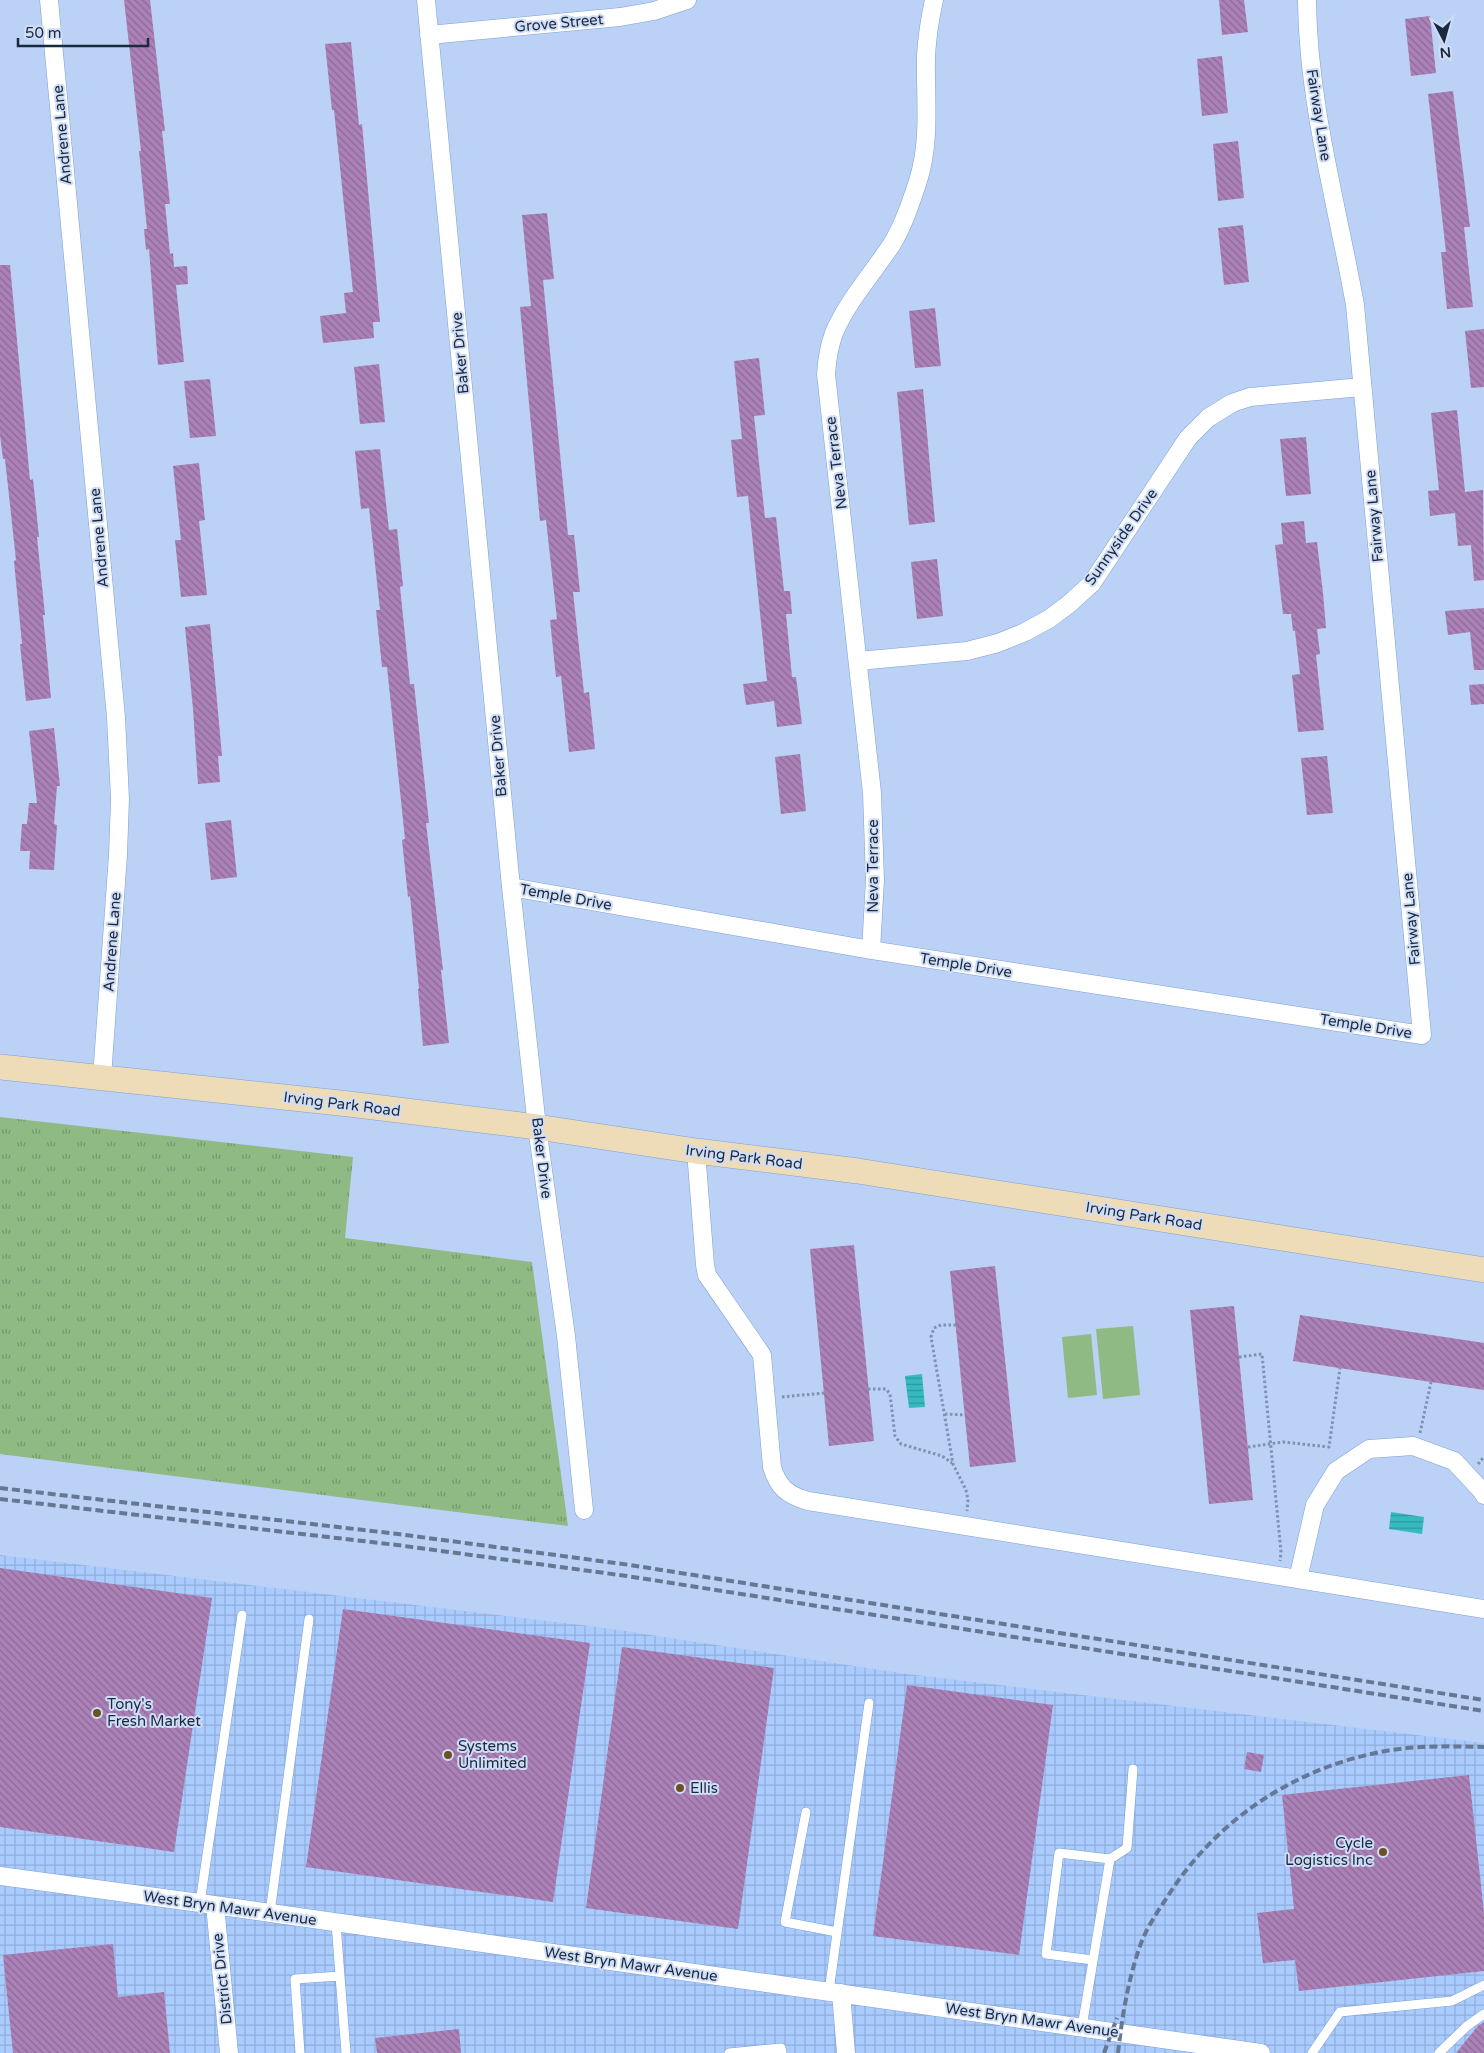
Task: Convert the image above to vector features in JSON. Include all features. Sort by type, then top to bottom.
[{"type":"main road","name":"Irving Park Road","points":[[0,1068],[102,1077],[349,1104],[537,1127],[696,1151],[858,1171],[1484,1270]]},
{"type":"street","name":"Andrene Lane","points":[[49,0],[114,697],[119,781],[118,856],[102,1077]]},
{"type":"street","name":"Baker Drive","points":[[426,0],[511,887],[537,1127],[566,1336],[584,1510]]},
{"type":"street","name":"Grove Street","points":[[429,35],[620,17],[654,11],[687,0]]},
{"type":"street","name":"Neva Terrace","points":[[871,950],[875,880],[874,830],[858,661],[827,389],[828,354],[834,333],[848,307],[893,242],[908,213],[919,178],[927,131],[926,54],[934,0]]},
{"type":"street","name":"Fairway Lane","points":[[1308,0],[1311,73],[1320,131],[1355,305],[1422,1035]]},
{"type":"street","name":"Sunnyside Drive","points":[[858,661],[967,651],[998,643],[1033,628],[1069,604],[1092,583],[1188,438],[1208,418],[1232,403],[1250,397],[1362,387]]},
{"type":"street","name":"Temple Drive","points":[[511,887],[871,950],[1422,1035]]},
{"type":"street","points":[[696,1151],[707,1275],[762,1355],[772,1467],[776,1480],[783,1490],[794,1497],[808,1501],[1484,1609]]},
{"type":"street","points":[[1298,1579],[1314,1505],[1336,1471],[1369,1449],[1413,1446],[1454,1461],[1484,1495]]},
{"type":"street","name":"West Bryn Mawr Avenue","points":[[0,1876],[1261,2053]]},
{"type":"street","name":"District Drive","points":[[207,1904],[229,2053]]},
{"type":"street","points":[[835,1992],[846,2053]]},
{"type":"lane","points":[[207,1904],[242,1615]]},
{"type":"lane","points":[[270,1913],[309,1619]]},
{"type":"lane","points":[[835,1992],[837,1932],[869,1703]]},
{"type":"lane","points":[[1093,1960],[1046,1954],[1060,1853],[1110,1859],[1126,1848],[1133,1769]]},
{"type":"lane","points":[[806,1812],[785,1922],[837,1932]]},
{"type":"lane","points":[[1082,2027],[1110,1859]]},
{"type":"lane","points":[[336,1923],[346,2053]]},
{"type":"lane","points":[[300,2053],[295,1979],[340,1976]]},
{"type":"lane","points":[[1312,2053],[1340,2012],[1452,2001],[1484,1985]]},
{"type":"lane","points":[[1439,2053],[1467,2026],[1484,2014]]},
{"type":"lane","points":[[729,2053],[782,2048],[782,2053]]},
{"type":"path","points":[[956,1325],[941,1325],[934,1328],[931,1337],[953,1464],[966,1490],[968,1500],[965,1526]]},
{"type":"path","points":[[1239,1357],[1262,1354],[1281,1552],[1278,1576]]},
{"type":"path","points":[[1248,1447],[1283,1442],[1329,1447],[1340,1368]]},
{"type":"path","points":[[1417,1447],[1431,1382]]},
{"type":"path","points":[[868,1389],[886,1389],[890,1394],[895,1436],[901,1444],[942,1456],[953,1464]]},
{"type":"path","points":[[766,1398],[824,1392]]},
{"type":"path","points":[[945,1414],[965,1415]]},
{"type":"shaded area","points":[[922,1374],[925,1407],[909,1408],[905,1376]]},
{"type":"shaded area","points":[[1391,1512],[1424,1517],[1422,1534],[1389,1529]]},
{"type":"shaded area","points":[[0,1555],[598,1627],[907,1674],[1484,1743],[1484,2053],[0,2053]]},
{"type":"green space","points":[[0,1117],[353,1157],[345,1238],[532,1262],[568,1526],[0,1454]]},
{"type":"green space","points":[[1133,1326],[1140,1395],[1103,1399],[1096,1329]]},
{"type":"green space","points":[[1091,1334],[1097,1395],[1068,1398],[1062,1337]]},
{"type":"building","points":[[124,0],[150,0],[165,131],[162,131],[170,204],[165,204],[170,254],[173,253],[174,267],[187,266],[188,284],[176,285],[184,362],[158,365],[149,249],[146,250],[144,229],[147,229],[139,151],[141,151]]},
{"type":"building","points":[[1219,0],[1244,0],[1248,32],[1222,35]]},
{"type":"building","points":[[1430,16],[1436,73],[1411,76],[1405,19]]},
{"type":"building","points":[[351,42],[359,125],[362,124],[380,322],[373,322],[374,338],[323,343],[320,316],[346,313],[344,293],[353,292],[334,110],[332,110],[325,44]]},
{"type":"building","points":[[1222,56],[1228,113],[1202,116],[1197,59]]},
{"type":"building","points":[[1453,91],[1470,227],[1464,227],[1473,307],[1447,309],[1441,252],[1446,252],[1428,94]]},
{"type":"building","points":[[1238,141],[1244,198],[1218,201],[1213,144]]},
{"type":"building","points":[[547,213],[554,279],[543,280],[568,535],[574,535],[580,592],[573,592],[584,693],[589,692],[595,749],[569,752],[561,676],[556,677],[550,620],[557,619],[546,520],[540,521],[520,307],[531,306],[522,215]]},
{"type":"building","points":[[1243,225],[1249,282],[1224,285],[1218,228]]},
{"type":"building","points":[[0,265],[10,265],[30,480],[33,479],[39,537],[37,537],[51,698],[26,701],[14,561],[16,560],[5,459],[3,459],[0,435]]},
{"type":"building","points":[[935,308],[941,366],[915,368],[909,311]]},
{"type":"building","points":[[1484,329],[1484,387],[1471,388],[1465,331]]},
{"type":"building","points":[[759,358],[765,415],[754,416],[765,518],[776,517],[784,591],[790,591],[792,614],[786,614],[792,677],[796,677],[802,724],[777,727],[774,701],[746,705],[743,684],[767,681],[748,496],[737,497],[731,440],[742,439],[734,361]]},
{"type":"building","points":[[379,364],[385,422],[360,424],[354,367]]},
{"type":"building","points":[[210,379],[216,436],[190,438],[184,381]]},
{"type":"building","points":[[923,389],[935,522],[909,525],[897,392]]},
{"type":"building","points":[[1457,410],[1465,492],[1483,490],[1484,580],[1474,581],[1471,545],[1458,546],[1455,513],[1430,516],[1428,491],[1439,490],[1431,413]]},
{"type":"building","points":[[1306,437],[1311,494],[1286,496],[1280,439]]},
{"type":"building","points":[[380,449],[389,530],[397,529],[403,586],[400,587],[410,684],[414,684],[429,823],[426,823],[443,970],[441,970],[449,1043],[423,1046],[410,896],[408,897],[402,840],[405,839],[387,667],[382,667],[376,610],[380,610],[369,508],[361,509],[355,451]]},
{"type":"building","points":[[199,463],[205,520],[199,521],[207,595],[181,597],[175,540],[181,540],[173,466]]},
{"type":"building","points":[[1304,521],[1306,543],[1317,542],[1323,593],[1326,628],[1317,629],[1320,654],[1316,655],[1324,730],[1298,732],[1292,675],[1300,674],[1295,631],[1293,631],[1291,614],[1283,614],[1275,545],[1283,544],[1281,523]]},
{"type":"building","points":[[937,559],[943,616],[917,619],[911,562]]},
{"type":"building","points":[[1484,608],[1484,670],[1474,670],[1470,632],[1448,635],[1445,611]]},
{"type":"building","points":[[210,624],[222,756],[218,756],[220,782],[198,784],[185,627]]},
{"type":"building","points":[[1484,684],[1484,704],[1471,705],[1469,685]]},
{"type":"building","points":[[54,728],[60,786],[57,786],[54,824],[57,825],[54,870],[29,869],[30,851],[20,851],[22,824],[27,824],[29,803],[37,803],[29,731]]},
{"type":"building","points":[[800,754],[806,811],[781,814],[775,757]]},
{"type":"building","points":[[1327,756],[1333,813],[1307,815],[1301,758]]},
{"type":"building","points":[[231,820],[237,877],[211,880],[205,823]]},
{"type":"building","points":[[854,1245],[874,1441],[829,1446],[810,1249]]},
{"type":"building","points":[[995,1266],[1016,1462],[970,1467],[950,1271]]},
{"type":"building","points":[[1234,1306],[1253,1500],[1209,1504],[1190,1310]]},
{"type":"building","points":[[1300,1315],[1484,1343],[1484,1390],[1293,1361]]},
{"type":"building","name":"Tony's Fresh Market","points":[[0,1568],[212,1598],[174,1852],[0,1827]]},
{"type":"building","name":"Systems Unlimited","points":[[343,1609],[590,1643],[553,1902],[306,1867]]},
{"type":"building","name":"Ellis","points":[[622,1647],[774,1668],[738,1929],[586,1908]]},
{"type":"building","points":[[907,1685],[1053,1705],[1019,1955],[873,1936]]},
{"type":"building","points":[[1247,1752],[1264,1755],[1261,1772],[1244,1769]]},
{"type":"building","name":"Cycle Logistics Inc","points":[[1469,1775],[1484,1913],[1484,1971],[1299,1991],[1295,1960],[1263,1963],[1257,1913],[1294,1909],[1282,1795]]},
{"type":"building","points":[[113,1944],[118,1997],[164,1992],[170,2053],[13,2053],[3,1955]]},
{"type":"building","points":[[1484,2022],[1484,2053],[1456,2053],[1478,2026]]},
{"type":"building","points":[[459,2029],[461,2053],[377,2053],[375,2038]]},
{"type":"railway","points":[[0,1488],[398,1534],[630,1565],[1484,1700]]},
{"type":"railway","points":[[0,1499],[397,1545],[627,1576],[1484,1711]]},
{"type":"railway","points":[[1118,2053],[1129,1985],[1145,1934],[1185,1872],[1205,1848],[1229,1826],[1254,1806],[1281,1789],[1310,1774],[1340,1763],[1371,1754],[1399,1749],[1441,1746],[1484,1747]]},
{"type":"railway","points":[[1104,2053],[1117,2018]]},
{"type":"place","name":"Tony's Fresh Market","points":[[97,1713]]},
{"type":"place","name":"Systems Unlimited","points":[[448,1755]]},
{"type":"place","name":"Ellis","points":[[680,1788]]},
{"type":"place","name":"Cycle Logistics Inc","points":[[1383,1852]]}]
